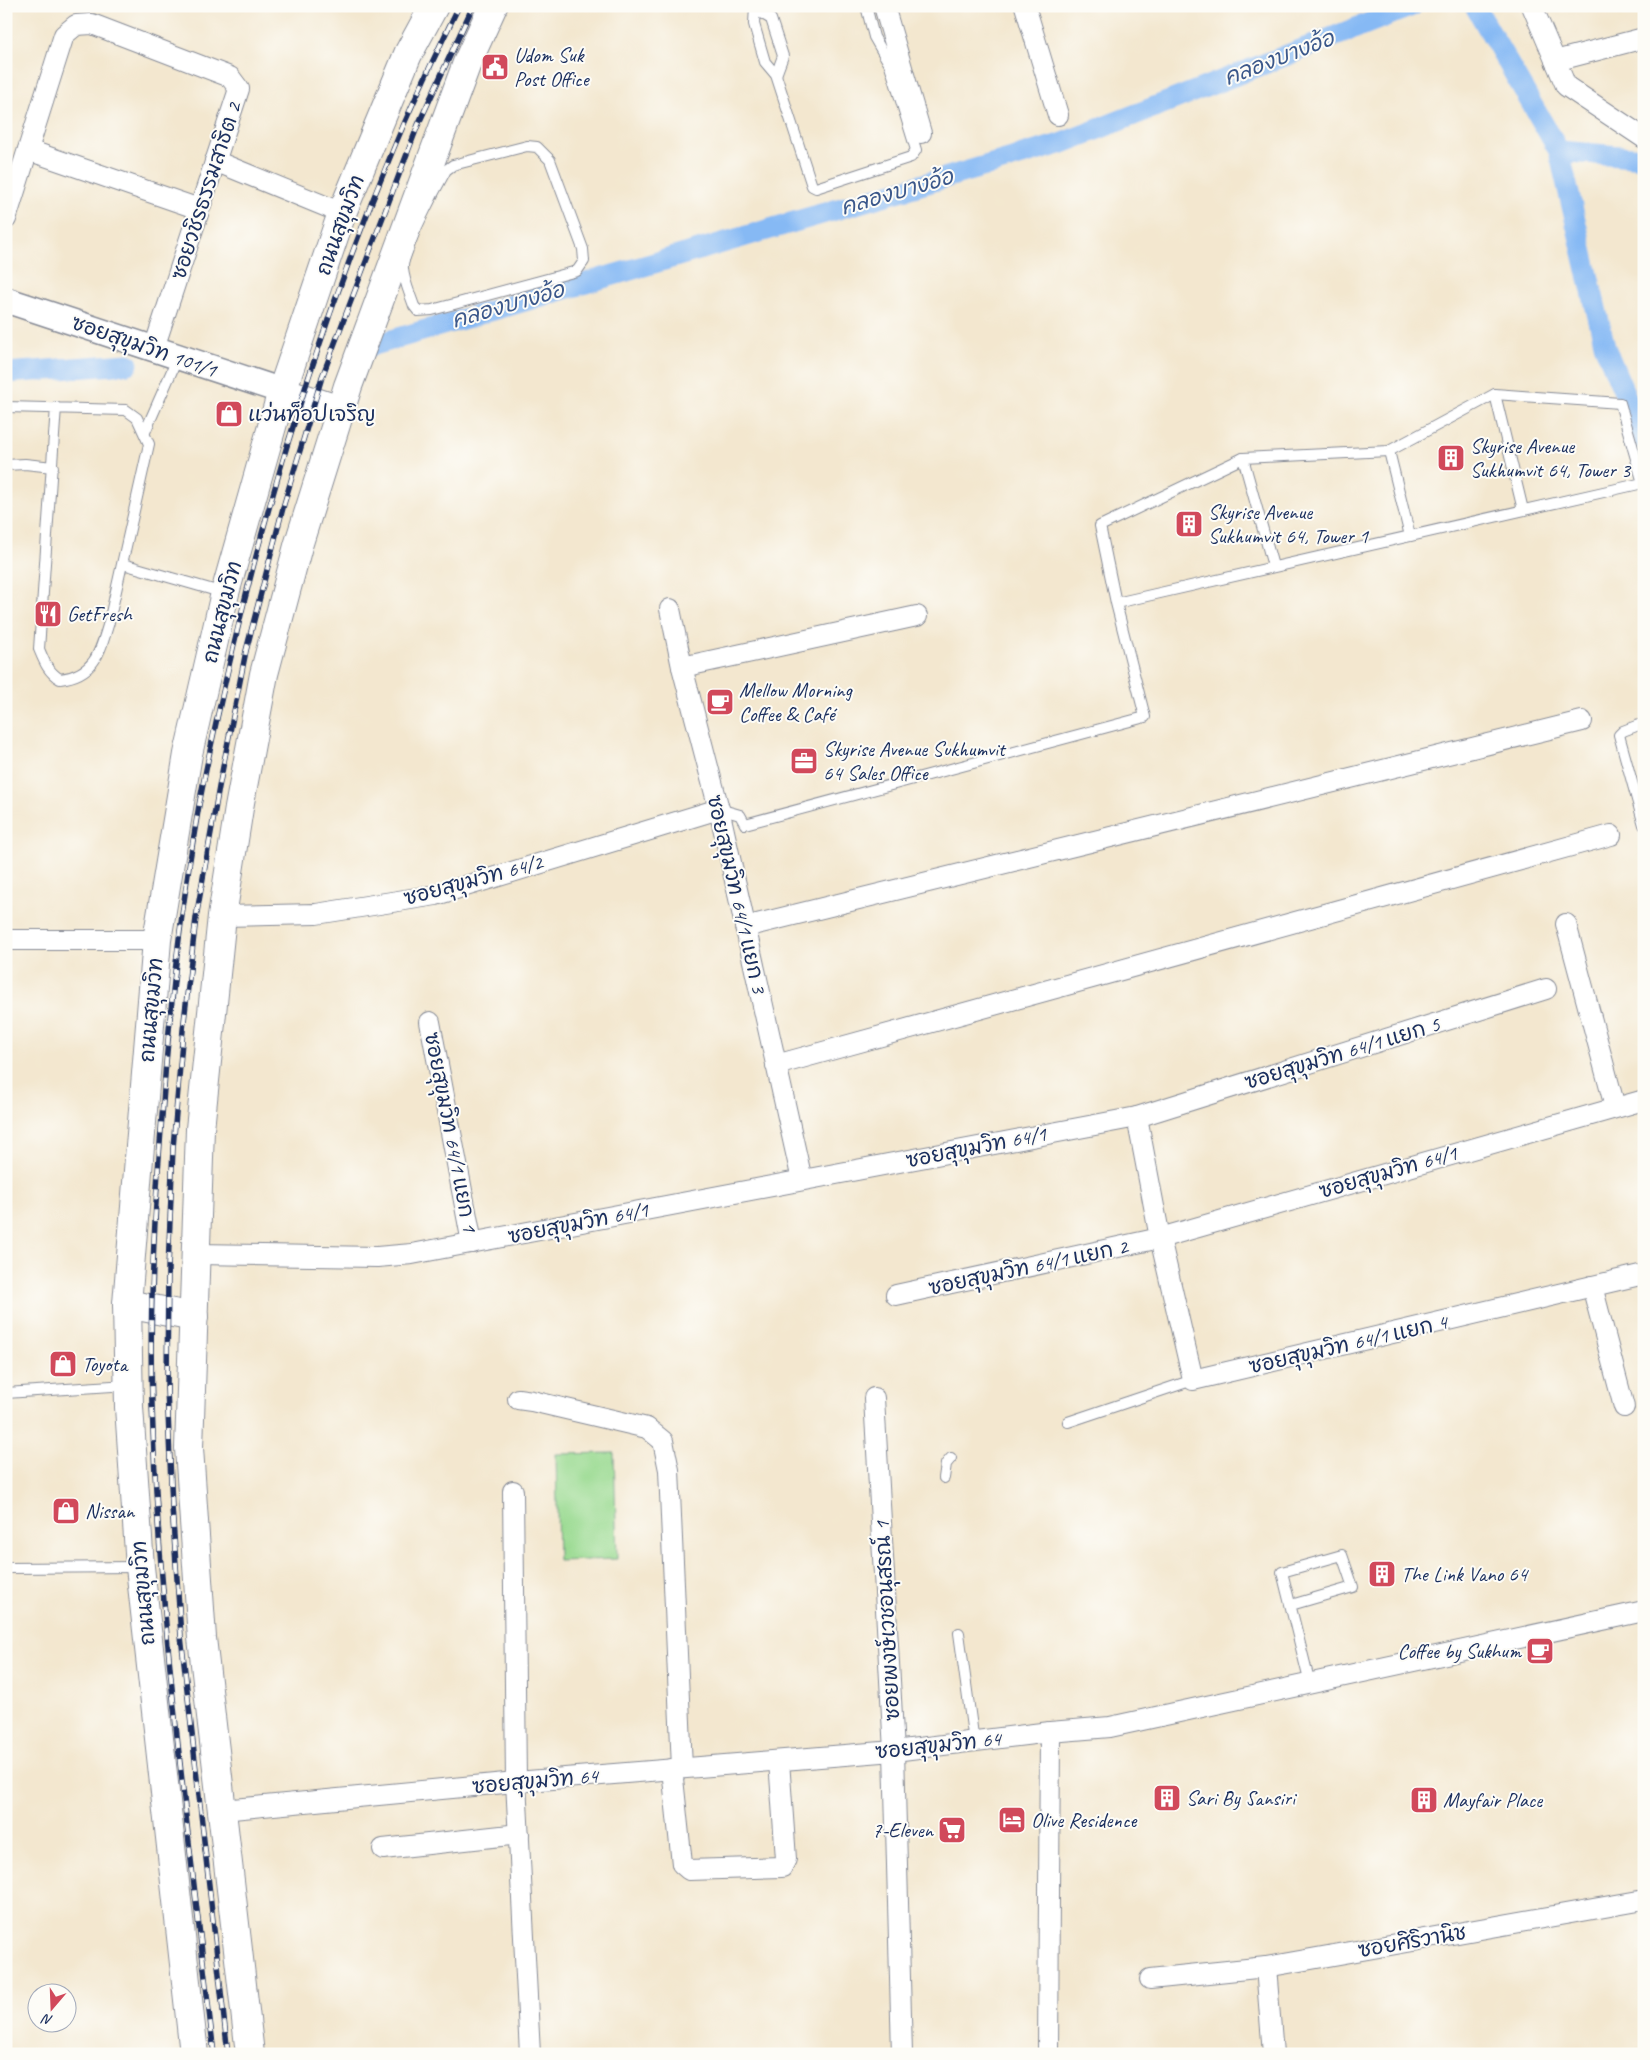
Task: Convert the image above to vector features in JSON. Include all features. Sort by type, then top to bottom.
[{"type":"main road","name":"ถนนสุขุมวิท","points":[[194,2054],[140,1567],[128,1385],[127,1304],[157,940],[188,754],[225,593],[282,391],[342,213],[408,54],[434,6]]},
{"type":"main road","points":[[250,2054],[202,1638],[189,1448],[200,1129],[222,916],[264,674],[298,546],[340,410],[417,215],[467,63],[493,6]]},
{"type":"main road","points":[[282,391],[340,410]]},
{"type":"main road","points":[[127,1304],[194,1317]]},
{"type":"street","points":[[884,6],[921,132]]},
{"type":"street","points":[[1024,6],[1058,115]]},
{"type":"street","points":[[1532,6],[1566,86],[1644,138]]},
{"type":"street","name":"ซอยวชิรธรรมสาธิต 2","points":[[28,150],[64,36],[76,25],[92,24],[230,77],[239,89],[154,348]]},
{"type":"street","points":[[1555,61],[1644,38]]},
{"type":"street","points":[[6,219],[28,150],[199,209]]},
{"type":"street","points":[[215,161],[342,213]]},
{"type":"street","name":"ซอยสุขุมวิท 101/1","points":[[6,300],[282,391]]},
{"type":"street","name":"ซอยสุขุมวิท 64/1 แยก 3","points":[[670,609],[682,667],[719,809],[802,1180]]},
{"type":"street","points":[[682,667],[918,616]]},
{"type":"street","points":[[745,927],[1582,721]]},
{"type":"street","name":"ซอยสุขุมวิท 64/2","points":[[222,916],[316,914],[436,894],[719,809]]},
{"type":"street","points":[[776,1065],[1611,835]]},
{"type":"street","points":[[1566,924],[1615,1107]]},
{"type":"street","points":[[6,940],[157,940]]},
{"type":"street","name":"ซอยสุขุมวิท 64/1 แยก 5","points":[[1138,1117],[1546,989]]},
{"type":"street","name":"ซอยสุขุมวิท 64/1 แยก 1","points":[[430,1022],[472,1243]]},
{"type":"street","name":"ซอยสุขุมวิท 64/1","points":[[1160,1238],[1644,1100]]},
{"type":"street","points":[[1138,1117],[1160,1238],[1193,1380]]},
{"type":"street","name":"ซอยสุขุมวิท 64/1","points":[[195,1254],[377,1257],[412,1254],[1138,1117]]},
{"type":"street","name":"ซอยสุขุมวิท 64/1 แยก 2","points":[[896,1295],[1160,1238]]},
{"type":"street","name":"ซอยสุขุมวิท 64/1 แยก 4","points":[[1193,1380],[1644,1274]]},
{"type":"street","points":[[1592,1286],[1624,1406]]},
{"type":"street","name":"ซอยพงษ์เวชอนุสรณ์ 1","points":[[874,1398],[894,1751],[902,2054]]},
{"type":"street","points":[[518,1399],[647,1428],[663,1441],[669,1470],[677,1769],[682,1864],[689,1870],[782,1867],[786,1859],[778,1761]]},
{"type":"street","points":[[513,1491],[516,1782],[530,2054]]},
{"type":"street","name":"ซอยสุขุมวิท 64","points":[[222,1810],[516,1782],[894,1751],[1050,1732],[1110,1727],[1644,1611]]},
{"type":"street","points":[[1048,2054],[1050,1732]]},
{"type":"street","points":[[383,1849],[519,1834]]},
{"type":"street","name":"ซอยศิริวานิช","points":[[1150,1980],[1266,1967],[1644,1900]]},
{"type":"street","points":[[1266,1967],[1273,2054]]},
{"type":"lane","points":[[776,75],[783,56],[771,19],[756,8],[754,24],[765,62],[776,75],[813,188],[914,154],[916,150],[890,65],[874,37],[866,6]]},
{"type":"lane","points":[[527,146],[537,147],[545,152],[550,160],[583,250],[584,261],[577,271],[424,312],[418,311],[414,306],[403,268],[417,215],[446,170],[453,165],[527,146]]},
{"type":"lane","points":[[145,432],[178,358]]},
{"type":"lane","points":[[1496,394],[1523,510]]},
{"type":"lane","points":[[719,809],[740,815],[745,824],[1145,717],[1116,603],[1100,526],[1242,458],[1389,451],[1496,394],[1620,403],[1643,483],[1116,603]]},
{"type":"lane","points":[[6,407],[56,407],[126,410],[137,418],[149,444],[123,564],[101,649],[90,666],[80,674],[60,679],[46,666],[39,649],[56,407]]},
{"type":"lane","points":[[1389,451],[1410,536]]},
{"type":"lane","points":[[1242,458],[1273,566]]},
{"type":"lane","points":[[6,465],[25,464],[52,468]]},
{"type":"lane","points":[[123,564],[225,593]]},
{"type":"lane","points":[[1644,723],[1623,731],[1619,735],[1644,825]]},
{"type":"lane","points":[[1068,1422],[1193,1380]]},
{"type":"lane","points":[[6,1393],[128,1385]]},
{"type":"lane","points":[[944,1478],[946,1464],[951,1458]]},
{"type":"lane","points":[[1291,1605],[1353,1587],[1342,1554],[1282,1572],[1310,1684]]},
{"type":"lane","points":[[6,1568],[140,1567]]},
{"type":"lane","points":[[959,1633],[974,1742]]},
{"type":"green space","points":[[614,1453],[617,1559],[558,1561],[556,1454]]},
{"type":"waterway","name":"คลองบางอ้อ","points":[[371,346],[1060,144],[1412,6]]},
{"type":"waterway","name":"คลองบางอ้อ","points":[[1475,6],[1559,151],[1644,158]]},
{"type":"waterway","points":[[1559,151],[1605,347],[1644,440]]},
{"type":"waterway","name":"คลองบางอ้อ","points":[[6,373],[128,364]]},
{"type":"railway","points":[[214,2054],[168,1648],[161,1567],[152,1404],[151,1335],[154,1232],[171,1008],[186,886],[199,805],[230,661],[281,466],[322,338],[368,212],[393,150],[459,6]]},
{"type":"railway","points":[[228,2054],[181,1636],[172,1507],[167,1389],[168,1269],[173,1148],[183,1030],[196,918],[219,787],[246,651],[284,504],[322,377],[418,125],[473,6]]},
{"type":"place","name":"Udom Suk Post Office","points":[[495,67]]},
{"type":"place","name":"แว่นท็อปเจริญ","points":[[229,414]]},
{"type":"place","name":"Skyrise Avenue Sukhumvit 64, Tower 3","points":[[1451,458]]},
{"type":"place","name":"Skyrise Avenue Sukhumvit 64, Tower 1","points":[[1189,524]]},
{"type":"place","name":"GetFresh","points":[[48,614]]},
{"type":"place","name":"Mellow Morning Coffee & Café","points":[[720,702]]},
{"type":"place","name":"Skyrise Avenue Sukhumvit 64 Sales Office","points":[[804,761]]},
{"type":"place","name":"Toyota","points":[[63,1364]]},
{"type":"place","name":"Nissan","points":[[66,1511]]},
{"type":"place","name":"The Link Vano 64","points":[[1382,1574]]},
{"type":"place","name":"Coffee by Sukhum","points":[[1540,1651]]},
{"type":"place","name":"Sari By Sansiri","points":[[1167,1798]]},
{"type":"place","name":"Mayfair Place","points":[[1424,1800]]},
{"type":"place","name":"Olive Residence","points":[[1012,1820]]},
{"type":"place","name":"7-Eleven","points":[[952,1830]]}]
